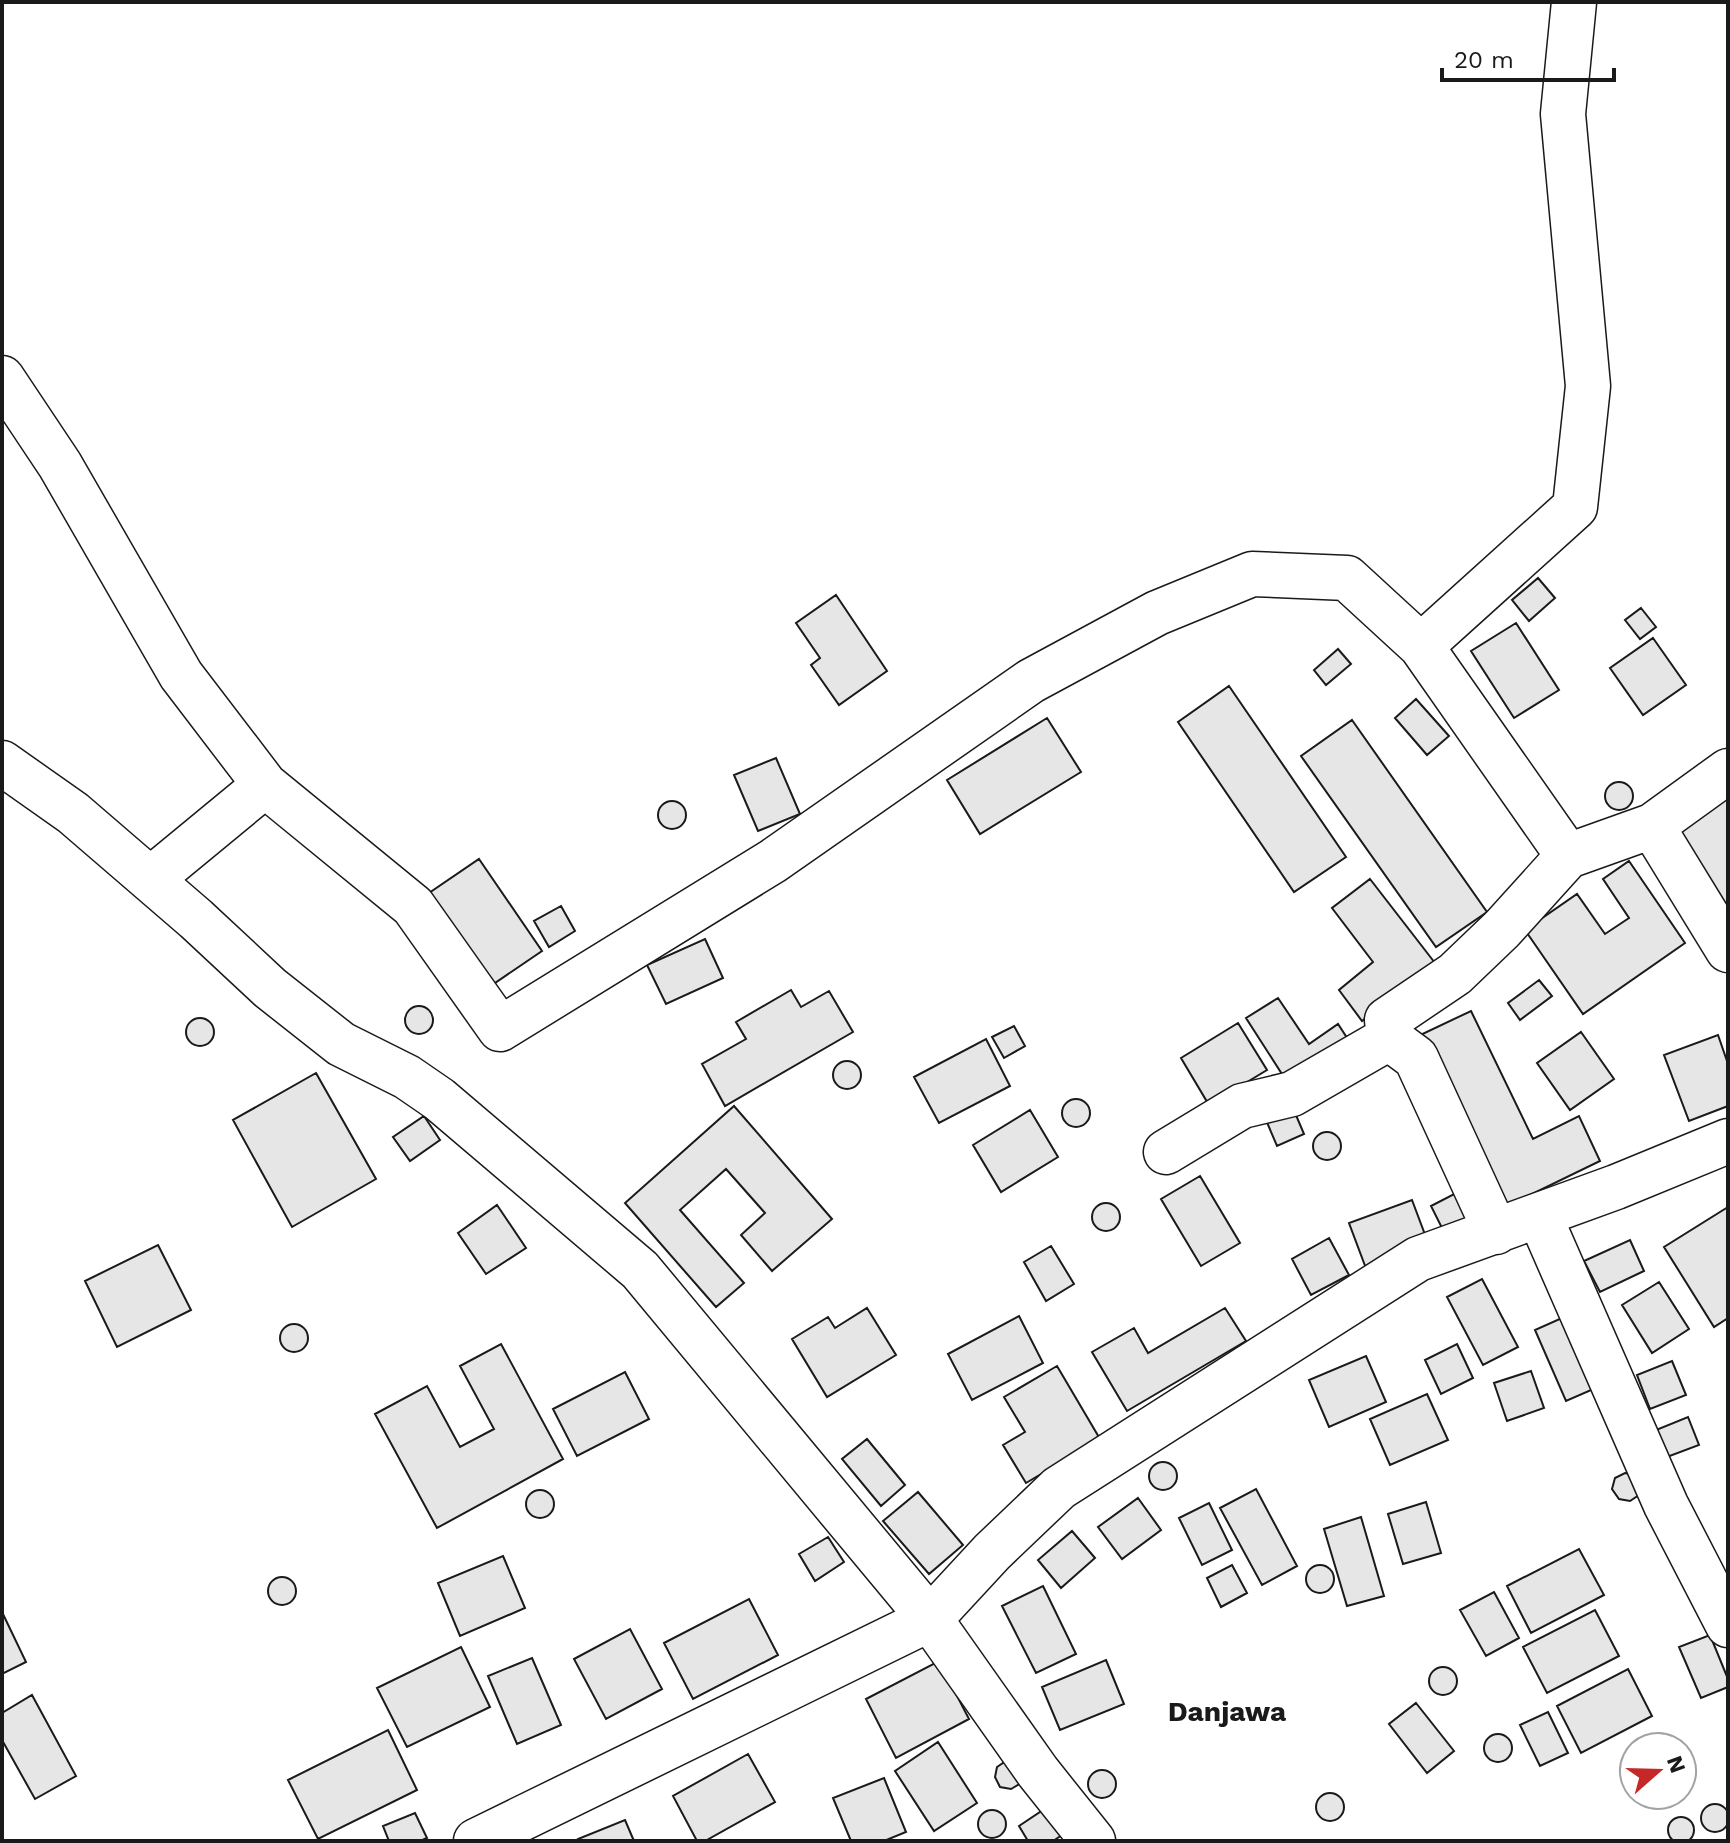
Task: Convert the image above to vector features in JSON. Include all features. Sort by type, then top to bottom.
[{"type":"street","points":[[1421,646],[1575,507],[1588,386],[1563,114],[1574,2]]},
{"type":"street","points":[[2,378],[60,465],[181,675],[265,785],[413,906],[500,1029],[773,861],[1031,681],[1157,613],[1252,574],[1347,578],[1421,646],[1568,856]]},
{"type":"street","points":[[2,763],[73,813],[151,879],[270,988],[341,1044],[407,1077],[439,1099],[640,1270],[930,1619],[1038,1772],[1093,1841]]},
{"type":"street","points":[[1496,1232],[1416,1058],[1389,1038],[1387,1020],[1455,974],[1502,929],[1568,856],[1652,826],[1728,771]]},
{"type":"street","points":[[151,879],[265,785]]},
{"type":"street","points":[[1652,826],[1728,950]]},
{"type":"street","points":[[1166,1152],[1242,1106],[1292,1094],[1389,1038]]},
{"type":"street","points":[[476,1841],[930,1619],[992,1552],[1059,1488],[1418,1259],[1616,1187],[1728,1141]]},
{"type":"street","points":[[1539,1215],[1666,1505],[1728,1625]]},
{"type":"building","points":[[1538,578],[1555,598],[1529,621],[1512,600]]},
{"type":"building","points":[[836,595],[887,671],[839,705],[811,665],[820,658],[796,623]]},
{"type":"building","points":[[1641,608],[1656,627],[1640,639],[1625,620]]},
{"type":"building","points":[[1516,623],[1559,690],[1514,718],[1471,651]]},
{"type":"building","points":[[1653,638],[1686,685],[1643,715],[1610,668]]},
{"type":"building","points":[[1338,649],[1351,664],[1326,685],[1314,670]]},
{"type":"building","points":[[1229,686],[1346,857],[1294,892],[1178,722]]},
{"type":"building","points":[[1416,699],[1449,736],[1427,755],[1395,718]]},
{"type":"building","points":[[1047,718],[1081,772],[980,834],[947,780]]},
{"type":"building","points":[[1352,720],[1487,912],[1436,947],[1301,756]]},
{"type":"building","points":[[776,758],[800,814],[758,831],[734,775]]},
{"type":"building","points":[[1619,782],[1629,786],[1633,796],[1629,806],[1619,810],[1609,806],[1605,796],[1609,786]]},
{"type":"building","points":[[1728,789],[1728,919],[1669,827]]},
{"type":"building","points":[[672,801],[682,805],[686,815],[682,825],[672,829],[662,825],[658,815],[662,805]]},
{"type":"building","points":[[479,859],[542,951],[492,985],[429,893]]},
{"type":"building","points":[[1629,861],[1685,943],[1583,1014],[1525,930],[1577,894],[1605,934],[1629,918],[1603,879]]},
{"type":"building","points":[[1370,879],[1435,963],[1362,1021],[1339,990],[1373,962],[1332,908]]},
{"type":"building","points":[[561,906],[575,931],[549,947],[534,921]]},
{"type":"building","points":[[705,939],[723,978],[666,1004],[647,965]]},
{"type":"building","points":[[1539,980],[1552,996],[1520,1020],[1508,1003]]},
{"type":"building","points":[[791,990],[801,1007],[829,991],[853,1032],[725,1106],[702,1064],[746,1039],[736,1022]]},
{"type":"building","points":[[1278,998],[1309,1044],[1338,1024],[1351,1044],[1289,1085],[1246,1018]]},
{"type":"building","points":[[419,1006],[429,1010],[433,1020],[429,1030],[419,1034],[409,1030],[405,1020],[409,1010]]},
{"type":"building","points":[[1471,1011],[1533,1139],[1579,1116],[1600,1161],[1497,1211],[1414,1038]]},
{"type":"building","points":[[200,1018],[210,1022],[214,1032],[210,1042],[200,1046],[190,1042],[186,1032],[190,1022]]},
{"type":"building","points":[[1238,1023],[1267,1070],[1209,1105],[1181,1058]]},
{"type":"building","points":[[1014,1026],[1025,1046],[1004,1058],[992,1037]]},
{"type":"building","points":[[1581,1032],[1614,1079],[1570,1110],[1537,1063]]},
{"type":"building","points":[[1718,1035],[1728,1064],[1728,1106],[1689,1121],[1664,1055]]},
{"type":"building","points":[[986,1039],[1010,1086],[939,1123],[914,1077]]},
{"type":"building","points":[[847,1061],[857,1065],[861,1075],[857,1085],[847,1089],[837,1085],[833,1075],[837,1065]]},
{"type":"building","points":[[316,1073],[376,1179],[292,1227],[233,1120]]},
{"type":"building","points":[[1076,1099],[1086,1103],[1090,1113],[1086,1123],[1076,1127],[1066,1123],[1062,1113],[1066,1103]]},
{"type":"building","points":[[734,1106],[832,1219],[772,1271],[741,1235],[765,1213],[726,1169],[680,1210],[744,1283],[716,1307],[625,1203]]},
{"type":"building","points":[[1293,1108],[1304,1134],[1277,1146],[1266,1120]]},
{"type":"building","points":[[1030,1110],[1058,1157],[1001,1192],[973,1145]]},
{"type":"building","points":[[424,1116],[440,1140],[410,1161],[393,1137]]},
{"type":"building","points":[[1327,1132],[1337,1136],[1341,1146],[1337,1156],[1327,1160],[1317,1156],[1313,1146],[1317,1136]]},
{"type":"building","points":[[1200,1176],[1240,1243],[1201,1266],[1161,1199]]},
{"type":"building","points":[[1458,1192],[1473,1222],[1446,1236],[1431,1206]]},
{"type":"building","points":[[1412,1200],[1430,1248],[1367,1271],[1349,1223]]},
{"type":"building","points":[[1106,1203],[1116,1207],[1120,1217],[1116,1227],[1106,1231],[1096,1227],[1092,1217],[1096,1207]]},
{"type":"building","points":[[497,1205],[526,1248],[486,1274],[458,1233]]},
{"type":"building","points":[[1728,1207],[1728,1318],[1714,1327],[1664,1247]]},
{"type":"building","points":[[1329,1238],[1349,1275],[1311,1295],[1292,1259]]},
{"type":"building","points":[[1630,1240],[1644,1271],[1600,1292],[1584,1261]]},
{"type":"building","points":[[158,1245],[191,1310],[117,1347],[85,1281]]},
{"type":"building","points":[[1051,1246],[1074,1284],[1046,1301],[1024,1262]]},
{"type":"building","points":[[1482,1279],[1518,1347],[1483,1365],[1447,1297]]},
{"type":"building","points":[[1659,1282],[1689,1329],[1652,1353],[1622,1305]]},
{"type":"building","points":[[867,1308],[896,1355],[827,1397],[792,1339],[828,1317],[835,1328]]},
{"type":"building","points":[[1225,1308],[1246,1341],[1127,1411],[1092,1352],[1134,1328],[1148,1353]]},
{"type":"building","points":[[1573,1313],[1605,1384],[1566,1401],[1535,1330]]},
{"type":"building","points":[[1019,1316],[1043,1363],[972,1400],[948,1354]]},
{"type":"building","points":[[294,1324],[304,1328],[308,1338],[304,1348],[294,1352],[284,1348],[280,1338],[284,1328]]},
{"type":"building","points":[[501,1344],[563,1459],[437,1528],[375,1414],[427,1386],[460,1447],[494,1429],[460,1366]]},
{"type":"building","points":[[1457,1344],[1473,1378],[1441,1394],[1425,1360]]},
{"type":"building","points":[[1366,1356],[1386,1402],[1329,1427],[1309,1380]]},
{"type":"building","points":[[1672,1361],[1686,1395],[1650,1409],[1637,1375]]},
{"type":"building","points":[[1057,1366],[1100,1439],[1026,1483],[1003,1445],[1025,1432],[1004,1397]]},
{"type":"building","points":[[1531,1371],[1544,1408],[1507,1421],[1494,1383]]},
{"type":"building","points":[[625,1372],[649,1419],[577,1456],[553,1409]]},
{"type":"building","points":[[1427,1394],[1448,1440],[1390,1465],[1370,1419]]},
{"type":"building","points":[[1688,1417],[1699,1445],[1667,1457],[1656,1430]]},
{"type":"building","points":[[867,1439],[905,1485],[881,1506],[842,1459]]},
{"type":"building","points":[[1163,1462],[1173,1466],[1177,1476],[1173,1486],[1163,1490],[1153,1486],[1149,1476],[1153,1466]]},
{"type":"building","points":[[1625,1473],[1636,1475],[1639,1495],[1630,1501],[1619,1499],[1612,1489],[1615,1478]]},
{"type":"building","points":[[1256,1489],[1297,1566],[1262,1585],[1220,1508]]},
{"type":"building","points":[[540,1490],[550,1494],[554,1504],[550,1514],[540,1518],[530,1514],[526,1504],[530,1494]]},
{"type":"building","points":[[918,1492],[963,1545],[929,1574],[883,1521]]},
{"type":"building","points":[[1138,1498],[1161,1530],[1122,1559],[1098,1527]]},
{"type":"building","points":[[1426,1502],[1441,1553],[1403,1564],[1388,1514]]},
{"type":"building","points":[[1209,1503],[1232,1550],[1202,1565],[1179,1518]]},
{"type":"building","points":[[1361,1517],[1384,1596],[1347,1606],[1324,1529]]},
{"type":"building","points":[[1072,1531],[1095,1558],[1061,1588],[1038,1560]]},
{"type":"building","points":[[828,1537],[844,1562],[815,1581],[799,1554]]},
{"type":"building","points":[[1579,1549],[1604,1595],[1531,1633],[1507,1586]]},
{"type":"building","points":[[503,1556],[525,1608],[460,1636],[438,1583]]},
{"type":"building","points":[[1232,1565],[1247,1593],[1221,1607],[1207,1578]]},
{"type":"building","points":[[1320,1565],[1330,1569],[1334,1579],[1330,1589],[1320,1593],[1310,1589],[1306,1579],[1310,1569]]},
{"type":"building","points":[[282,1577],[292,1581],[296,1591],[292,1601],[282,1605],[272,1601],[268,1591],[272,1581]]},
{"type":"building","points":[[1043,1586],[1076,1654],[1036,1673],[1002,1606]]},
{"type":"building","points":[[1494,1592],[1519,1638],[1486,1656],[1460,1610]]},
{"type":"building","points":[[749,1599],[778,1655],[693,1699],[664,1643]]},
{"type":"building","points":[[1595,1610],[1619,1656],[1547,1693],[1523,1647]]},
{"type":"building","points":[[2,1612],[26,1662],[2,1674]]},
{"type":"building","points":[[630,1629],[662,1689],[606,1719],[574,1659]]},
{"type":"building","points":[[1710,1635],[1728,1679],[1728,1687],[1701,1698],[1679,1647]]},
{"type":"building","points":[[461,1647],[490,1707],[407,1747],[377,1688]]},
{"type":"building","points":[[532,1658],[561,1725],[517,1744],[488,1676]]},
{"type":"building","points":[[1106,1660],[1124,1704],[1060,1730],[1042,1687]]},
{"type":"building","points":[[939,1661],[969,1719],[896,1758],[866,1699]]},
{"type":"building","points":[[1443,1667],[1453,1671],[1457,1681],[1453,1691],[1443,1695],[1433,1691],[1429,1681],[1433,1671]]},
{"type":"building","points":[[1628,1669],[1652,1716],[1618,1731],[1581,1753],[1557,1706]]},
{"type":"building","points":[[32,1695],[76,1776],[35,1799],[2,1740],[2,1713]]},
{"type":"building","points":[[1416,1703],[1454,1751],[1427,1773],[1389,1724]]},
{"type":"building","points":[[1548,1712],[1568,1753],[1540,1766],[1520,1725]]},
{"type":"building","points":[[388,1730],[417,1790],[318,1839],[288,1780]]},
{"type":"building","points":[[1498,1734],[1508,1738],[1512,1748],[1508,1758],[1498,1762],[1488,1758],[1484,1748],[1488,1738]]},
{"type":"building","points":[[938,1742],[977,1803],[934,1831],[895,1771]]},
{"type":"building","points":[[748,1754],[775,1802],[705,1841],[697,1841],[673,1796]]},
{"type":"building","points":[[1006,1761],[1021,1783],[1011,1789],[1000,1787],[995,1777],[997,1767]]},
{"type":"building","points":[[1102,1770],[1112,1774],[1116,1784],[1112,1794],[1102,1798],[1092,1794],[1088,1784],[1092,1774]]},
{"type":"building","points":[[884,1778],[906,1832],[884,1841],[851,1841],[833,1798]]},
{"type":"building","points":[[1330,1793],[1340,1797],[1344,1807],[1340,1817],[1330,1821],[1320,1817],[1316,1807],[1320,1797]]},
{"type":"building","points":[[1715,1804],[1725,1808],[1729,1818],[1725,1828],[1715,1832],[1705,1828],[1701,1818],[1705,1808]]},
{"type":"building","points":[[1046,1808],[1062,1835],[1053,1841],[1028,1841],[1019,1826]]},
{"type":"building","points":[[992,1810],[1002,1814],[1006,1824],[1002,1834],[992,1838],[982,1834],[978,1824],[982,1814]]},
{"type":"building","points":[[415,1813],[427,1838],[420,1841],[389,1841],[383,1826]]},
{"type":"building","points":[[1681,1817],[1690,1821],[1694,1830],[1690,1839],[1681,1843],[1672,1839],[1668,1830],[1672,1821]]},
{"type":"building","points":[[625,1820],[634,1841],[578,1839]]},
{"type":"district","name":"Danjawa","points":[[1227,1711]]}]
